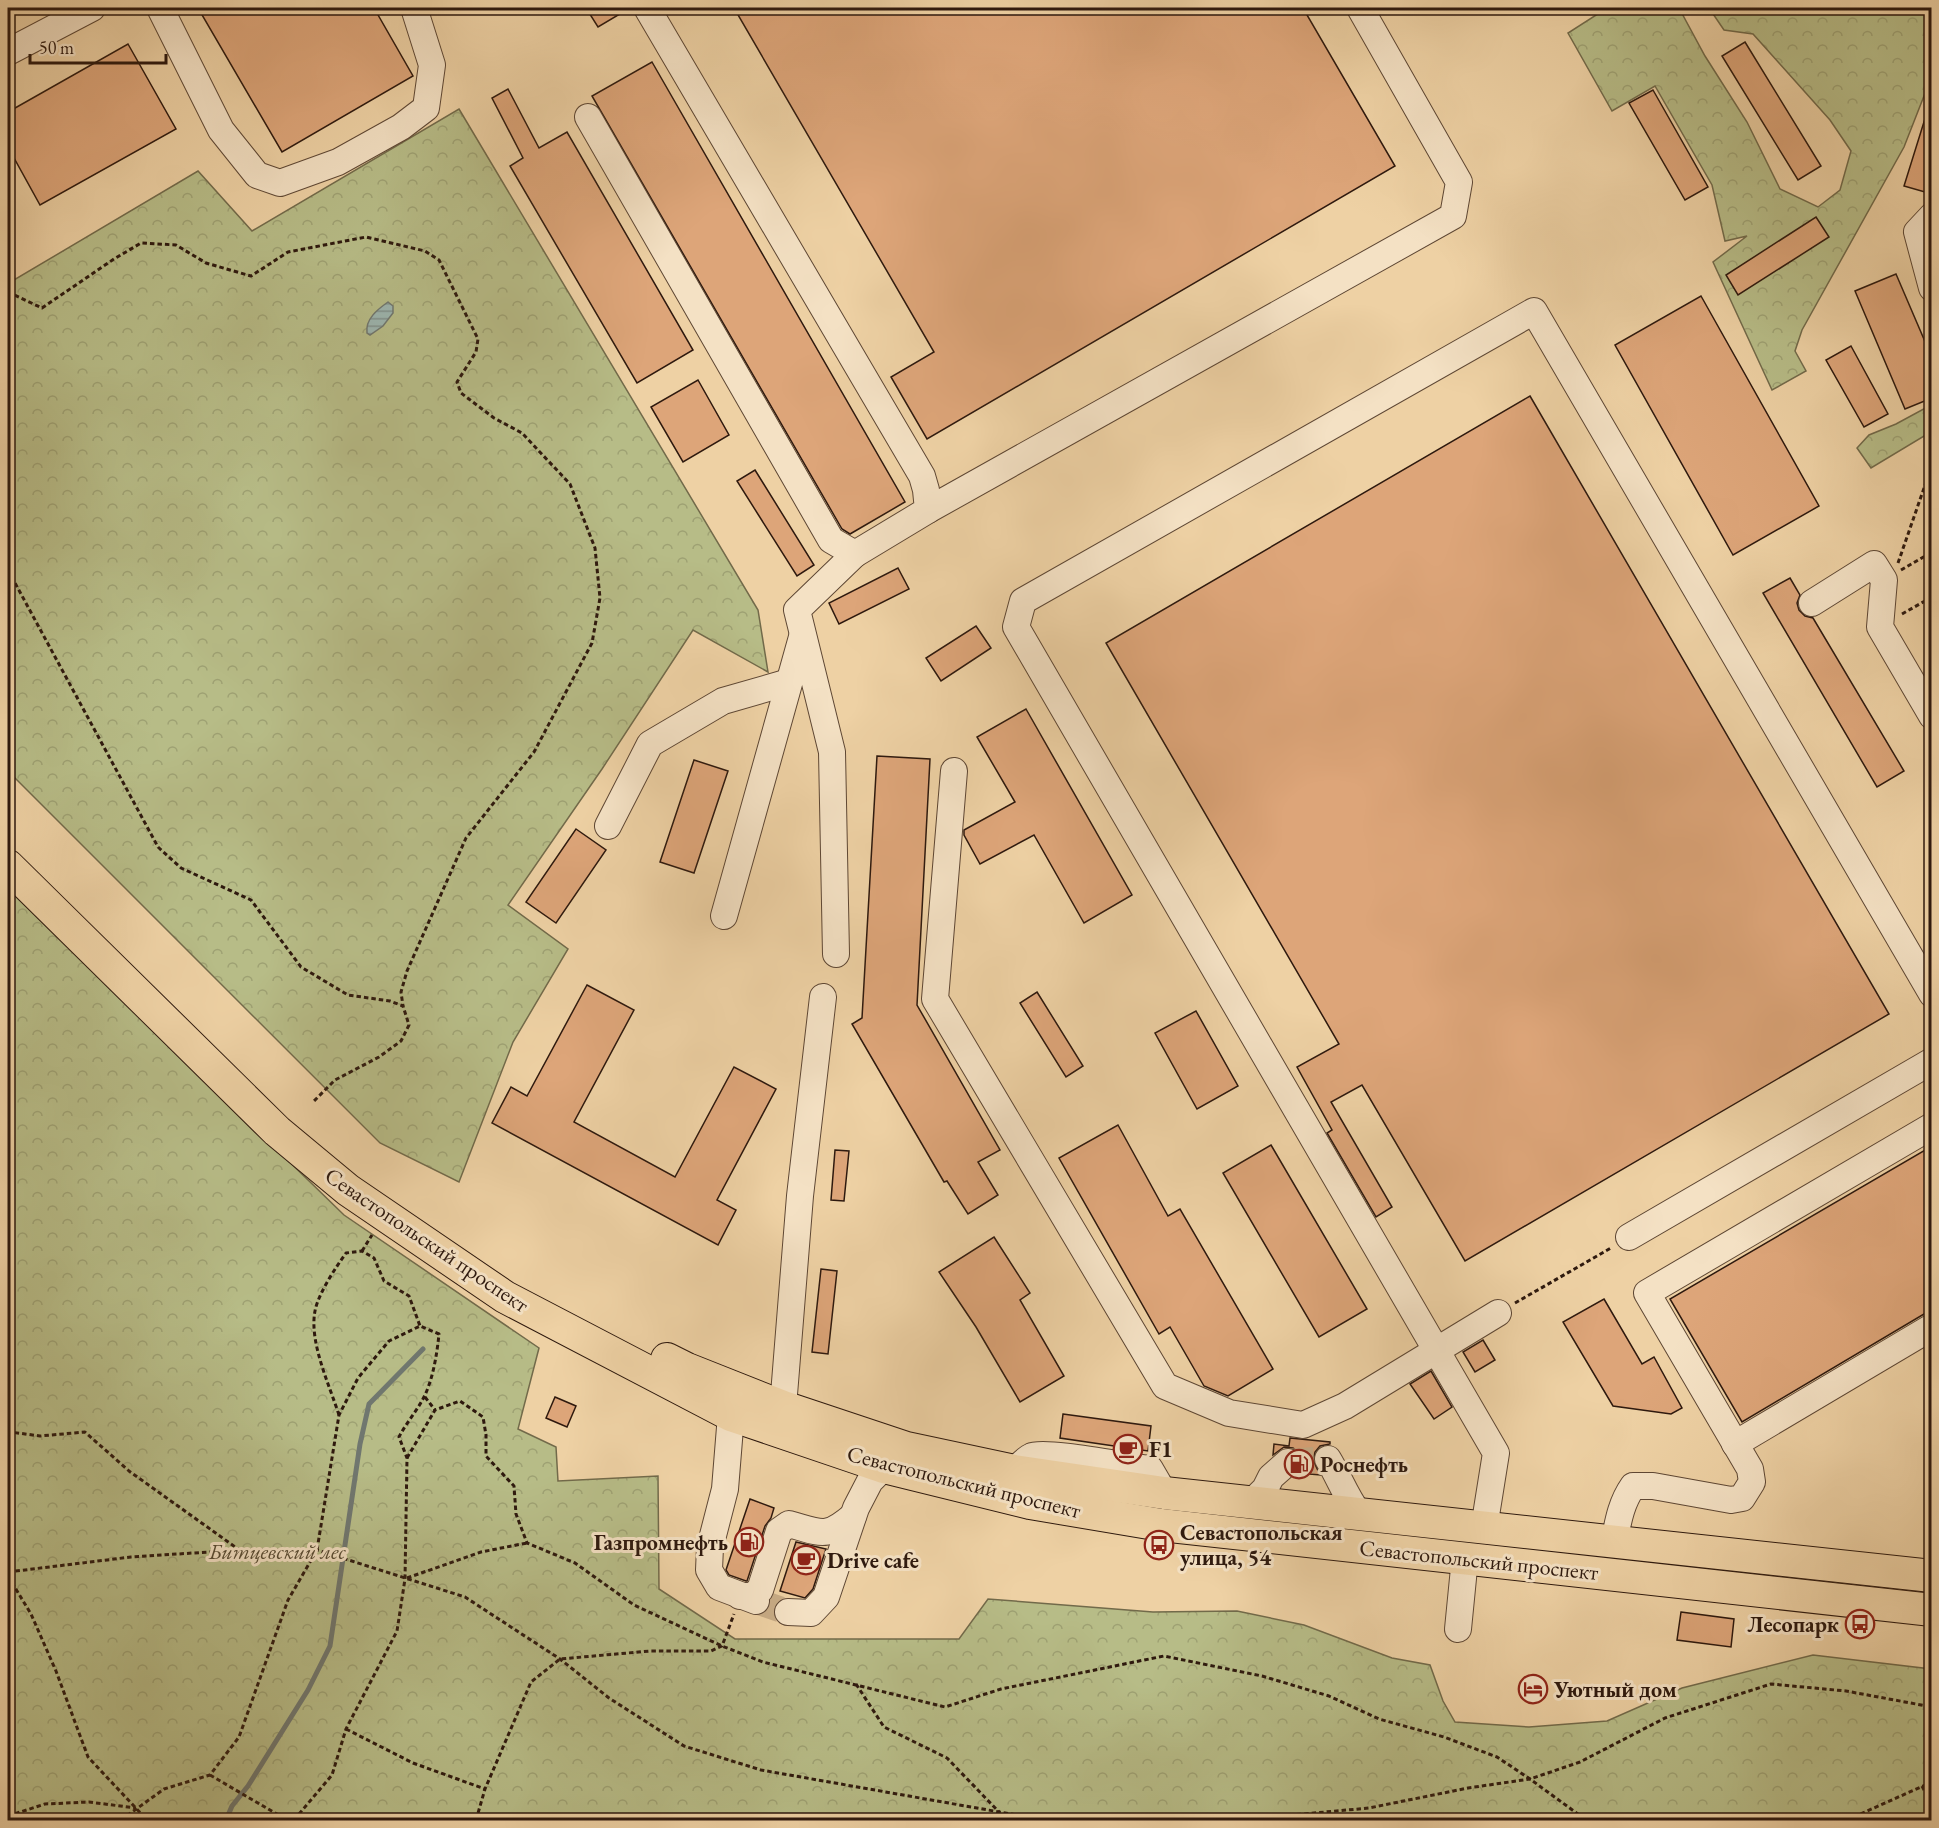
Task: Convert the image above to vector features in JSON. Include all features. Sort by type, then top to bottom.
[{"type":"main road","name":"Севастопольский проспект","points":[[8,845],[282,1116],[358,1179],[514,1282],[687,1369],[783,1407],[906,1448],[1014,1472],[1251,1503],[1932,1576]]},
{"type":"main road","name":"Севастопольский проспект","points":[[8,866],[277,1131],[348,1190],[505,1297],[731,1415],[884,1467],[1030,1503],[1161,1525],[1932,1610]]},
{"type":"lane","points":[[8,52],[92,8]]},
{"type":"lane","points":[[160,8],[221,130],[257,175],[280,183],[338,162],[401,127],[426,108],[432,65],[414,8]]},
{"type":"lane","points":[[647,8],[922,477],[928,510]]},
{"type":"lane","points":[[836,954],[832,752],[797,610],[855,554],[928,510],[1453,216],[1460,182],[1360,8]]},
{"type":"lane","points":[[588,117],[831,540],[855,554]]},
{"type":"lane","points":[[1932,216],[1917,232],[1932,288]]},
{"type":"lane","points":[[1484,1528],[1496,1453],[1016,627],[1023,601],[1534,311],[1932,994]]},
{"type":"lane","points":[[1812,603],[1874,564],[1884,580],[1880,627],[1932,716]]},
{"type":"lane","points":[[724,916],[802,634]]},
{"type":"lane","points":[[608,826],[650,744],[723,700],[789,682]]},
{"type":"lane","points":[[954,771],[935,999],[1165,1386],[1229,1413],[1303,1425],[1345,1406],[1498,1313]]},
{"type":"lane","points":[[783,1407],[800,1196],[823,997]]},
{"type":"lane","points":[[1629,1237],[1932,1061]]},
{"type":"lane","points":[[1614,1542],[1621,1509],[1633,1486],[1653,1486],[1731,1500],[1742,1498],[1752,1482],[1750,1469],[1647,1293],[1932,1126]]},
{"type":"lane","points":[[1735,1444],[1932,1327]]},
{"type":"lane","points":[[731,1415],[729,1467],[710,1547],[709,1570],[719,1587],[748,1598],[752,1596],[760,1590],[779,1531],[789,1524],[822,1533],[837,1529],[853,1515]]},
{"type":"lane","points":[[1328,1459],[1341,1480],[1346,1496],[1359,1514]]},
{"type":"lane","points":[[1251,1503],[1265,1489],[1271,1476],[1288,1462]]},
{"type":"lane","points":[[788,1612],[810,1613],[826,1597],[853,1515],[870,1481],[884,1467]]},
{"type":"lane","points":[[1458,1629],[1465,1558]]},
{"type":"path","points":[[8,292],[42,308],[114,258],[141,243],[176,245],[206,263],[251,276],[288,252],[366,237],[425,251],[439,260],[478,339],[476,352],[457,382],[461,393],[494,418],[522,433],[570,483],[595,548],[600,598],[592,643],[534,752],[466,838],[407,971],[401,992],[409,1025],[401,1041],[379,1057],[335,1080],[312,1103]]},
{"type":"path","points":[[1932,465],[1895,573],[1932,552]]},
{"type":"path","points":[[8,570],[158,847],[181,868],[251,900],[301,967],[348,995],[390,1001],[404,1006]]},
{"type":"path","points":[[1880,627],[1932,597]]},
{"type":"path","points":[[362,1251],[376,1227]]},
{"type":"path","points":[[1498,1313],[1629,1237]]},
{"type":"path","points":[[297,1821],[299,1814],[332,1775],[346,1729],[397,1631],[405,1579],[407,1458],[399,1437],[424,1397],[437,1356],[439,1334],[420,1326],[409,1296],[384,1281],[374,1258],[362,1251],[346,1253],[333,1272],[315,1310],[315,1339],[339,1415]]},
{"type":"path","points":[[121,1821],[164,1789],[210,1774],[239,1737],[288,1600],[317,1550],[339,1415],[358,1378],[389,1341],[420,1326]]},
{"type":"path","points":[[424,1397],[435,1410]]},
{"type":"path","points":[[407,1458],[435,1410],[460,1401],[483,1417],[486,1456],[514,1486],[516,1514],[527,1543]]},
{"type":"path","points":[[8,1430],[40,1436],[85,1432],[129,1470],[240,1550]]},
{"type":"path","points":[[405,1579],[481,1552],[527,1543],[576,1563],[634,1605],[722,1646],[763,1662],[945,1707],[1001,1689],[1164,1656],[1262,1676],[1329,1695],[1379,1719],[1444,1737],[1497,1757],[1586,1821]]},
{"type":"path","points":[[8,1572],[130,1557],[240,1550],[317,1550],[465,1597],[560,1659],[609,1698],[684,1746],[761,1770],[1045,1821]]},
{"type":"path","points":[[8,1576],[31,1614],[56,1671],[88,1757],[147,1821]]},
{"type":"path","points":[[476,1821],[480,1814],[485,1789],[531,1682],[560,1659],[650,1651],[711,1651],[722,1646],[748,1598]]},
{"type":"path","points":[[856,1684],[884,1727],[947,1758],[1001,1814]]},
{"type":"path","points":[[1237,1821],[1369,1808],[1468,1788],[1530,1779],[1580,1762],[1665,1718],[1771,1684],[1846,1691],[1932,1707]]},
{"type":"path","points":[[346,1729],[413,1763],[485,1789]]},
{"type":"path","points":[[210,1774],[287,1821]]},
{"type":"path","points":[[1847,1821],[1932,1782]]},
{"type":"path","points":[[1922,1786],[1932,1811]]},
{"type":"path","points":[[8,1816],[45,1804],[89,1802],[137,1809]]},
{"type":"green space","points":[[1607,8],[1679,8],[1705,56],[1747,122],[1780,189],[1818,207],[1840,190],[1851,151],[1830,120],[1753,34],[1724,30],[1709,8],[1931,8],[1931,78],[1904,147],[1802,330],[1795,351],[1806,371],[1772,390],[1713,262],[1747,236],[1725,241],[1712,185],[1655,86],[1612,111],[1568,33]]},
{"type":"green space","points":[[459,109],[758,610],[768,672],[693,630],[602,769],[508,905],[568,949],[513,1042],[459,1182],[380,1143],[8,771],[8,270],[14,280],[198,171],[252,231]]},
{"type":"green space","points":[[1931,405],[1931,436],[1929,433],[1871,468],[1857,448],[1869,435],[1896,424]]},
{"type":"green space","name":"Битцевский лес","points":[[8,888],[344,1215],[539,1348],[518,1429],[556,1447],[558,1481],[658,1476],[659,1589],[735,1639],[959,1639],[988,1599],[1153,1612],[1237,1611],[1304,1625],[1392,1658],[1430,1665],[1443,1701],[1455,1722],[1529,1727],[1607,1721],[1682,1688],[1813,1655],[1931,1669],[1931,1820],[8,1820]]},
{"type":"water","points":[[388,302],[393,306],[393,313],[383,326],[370,335],[367,333],[367,328],[370,319]]},
{"type":"building","points":[[198,8],[374,8],[413,76],[282,152]]},
{"type":"building","points":[[586,8],[630,8],[598,27]]},
{"type":"building","points":[[734,8],[1303,8],[1395,166],[927,439],[891,377],[934,352]]},
{"type":"building","points":[[1745,42],[1821,166],[1798,180],[1722,56]]},
{"type":"building","points":[[128,44],[176,129],[40,205],[8,147],[8,112]]},
{"type":"building","points":[[652,62],[905,502],[850,534],[842,529],[592,96]]},
{"type":"building","points":[[508,89],[539,148],[567,132],[693,350],[637,383],[510,166],[523,158],[492,98]]},
{"type":"building","points":[[1653,90],[1708,187],[1685,200],[1629,103]]},
{"type":"building","points":[[1928,109],[1932,109],[1932,194],[1904,186]]},
{"type":"building","points":[[1816,217],[1829,237],[1738,295],[1726,275]]},
{"type":"building","points":[[1896,274],[1932,358],[1932,398],[1905,409],[1855,291]]},
{"type":"building","points":[[1701,296],[1819,506],[1733,555],[1615,345]]},
{"type":"building","points":[[1851,346],[1888,414],[1864,427],[1826,360]]},
{"type":"building","points":[[698,380],[729,435],[683,462],[651,407]]},
{"type":"building","points":[[1530,396],[1889,1014],[1465,1261],[1362,1085],[1331,1102],[1392,1207],[1376,1217],[1327,1133],[1332,1130],[1297,1067],[1339,1044],[1106,643]]},
{"type":"building","points":[[755,470],[814,565],[797,576],[737,481]]},
{"type":"building","points":[[898,568],[909,589],[839,624],[829,603]]},
{"type":"building","points":[[1790,578],[1800,595],[1797,603],[1799,610],[1805,616],[1813,618],[1904,771],[1877,787],[1763,593]]},
{"type":"building","points":[[976,626],[991,648],[941,681],[926,658]]},
{"type":"building","points":[[1026,709],[1132,895],[1084,923],[1034,835],[980,864],[964,835],[964,830],[1015,802],[977,737]]},
{"type":"building","points":[[877,756],[930,759],[917,1005],[1000,1150],[978,1162],[998,1195],[968,1214],[947,1181],[944,1182],[852,1024],[862,1018]]},
{"type":"building","points":[[694,760],[728,771],[694,873],[660,862]]},
{"type":"building","points":[[576,829],[606,850],[556,923],[526,902]]},
{"type":"building","points":[[587,985],[634,1010],[574,1122],[675,1177],[734,1067],[776,1089],[717,1200],[736,1210],[718,1245],[492,1123],[511,1087],[527,1096]]},
{"type":"building","points":[[1037,992],[1083,1066],[1066,1077],[1020,1003]]},
{"type":"building","points":[[1196,1011],[1238,1086],[1197,1109],[1155,1033]]},
{"type":"building","points":[[1118,1125],[1168,1216],[1180,1209],[1273,1369],[1228,1396],[1204,1386],[1170,1327],[1159,1334],[1059,1158]]},
{"type":"building","points":[[1271,1145],[1367,1309],[1319,1337],[1223,1173]]},
{"type":"building","points":[[1932,1146],[1932,1312],[1924,1314],[1742,1422],[1670,1299]]},
{"type":"building","points":[[835,1150],[849,1151],[844,1201],[831,1200]]},
{"type":"building","points":[[994,1237],[1030,1293],[1020,1300],[1064,1376],[1020,1402],[976,1327],[939,1272]]},
{"type":"building","points":[[821,1269],[837,1271],[828,1354],[812,1352]]},
{"type":"building","points":[[1604,1299],[1642,1364],[1654,1357],[1682,1408],[1671,1414],[1613,1406],[1563,1322]]},
{"type":"building","points":[[1483,1340],[1495,1360],[1475,1372],[1463,1352]]},
{"type":"building","points":[[1431,1371],[1452,1407],[1434,1419],[1410,1384]]},
{"type":"building","points":[[555,1397],[576,1406],[567,1427],[546,1418]]},
{"type":"building","points":[[1063,1414],[1151,1426],[1148,1451],[1060,1438]]},
{"type":"building","points":[[1290,1438],[1330,1442],[1330,1444],[1320,1446],[1315,1452],[1313,1460],[1320,1475],[1298,1473],[1303,1460],[1300,1453],[1293,1448],[1284,1447],[1273,1455],[1274,1444],[1289,1446]]},
{"type":"building","name":"Газпромнефть","points":[[750,1499],[774,1508],[765,1526],[746,1581],[729,1575],[726,1570]]},
{"type":"building","points":[[796,1542],[826,1549],[813,1589],[805,1598],[780,1591]]},
{"type":"building","points":[[1681,1612],[1734,1619],[1731,1647],[1677,1640]]},
{"type":"waterway","points":[[226,1820],[232,1806],[248,1786],[308,1690],[330,1646],[360,1444],[369,1404],[423,1349]]},
{"type":"tunnel","points":[[1288,1462],[1328,1459]]},
{"type":"tunnel","points":[[756,1601],[788,1612]]},
{"type":"place","name":"F1","points":[[1128,1449]]},
{"type":"place","name":"Роснефть","points":[[1299,1464]]},
{"type":"place","name":"Газпромнефть","points":[[749,1542]]},
{"type":"place","name":"Севастопольская улица, 54","points":[[1159,1545]]},
{"type":"place","name":"Drive cafe","points":[[806,1560]]},
{"type":"place","name":"Лесопарк","points":[[1860,1624]]},
{"type":"place","name":"Уютный дом","points":[[1533,1689]]}]
